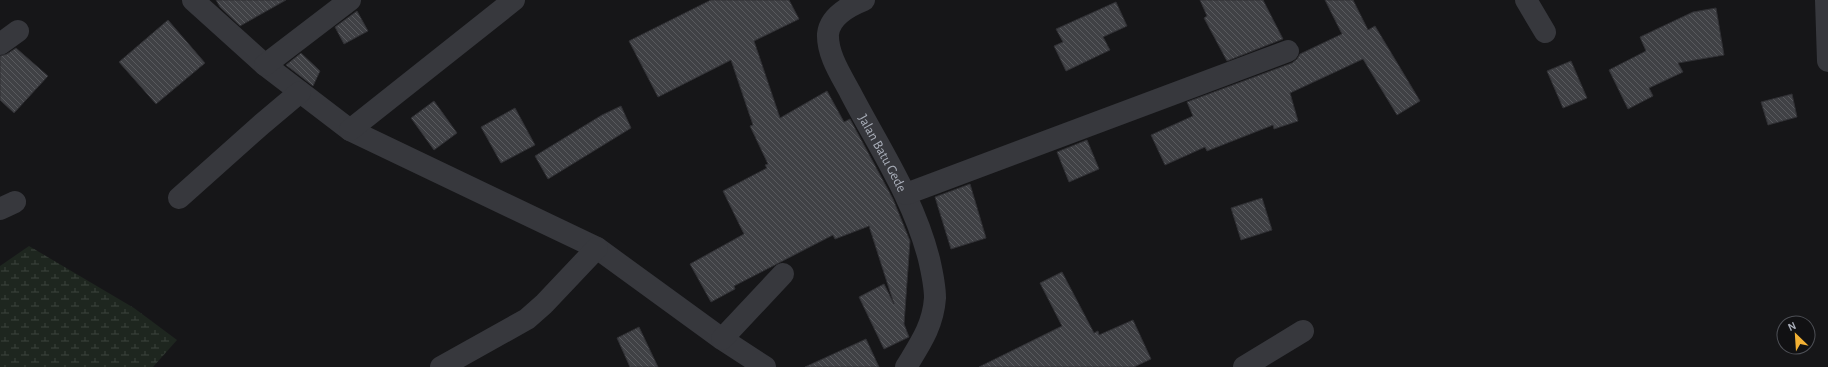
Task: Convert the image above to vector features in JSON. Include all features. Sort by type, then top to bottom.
[{"type":"street","points":[[193,0],[265,65],[350,130],[596,248],[722,339],[765,367]]},
{"type":"street","points":[[265,65],[350,0]]},
{"type":"street","points":[[350,130],[514,0]]},
{"type":"street","name":"Jalan Batu Gede","points":[[864,0],[850,6],[837,16],[830,25],[828,35],[830,49],[853,97],[906,194],[925,244],[933,278],[935,298],[930,326],[906,367]]},
{"type":"street","points":[[1526,0],[1545,32]]},
{"type":"street","points":[[1826,0],[1828,61]]},
{"type":"street","points":[[0,44],[18,31]]},
{"type":"street","points":[[906,194],[1288,51]]},
{"type":"street","points":[[179,198],[300,92]]},
{"type":"street","points":[[441,367],[527,320],[544,304],[596,248]]},
{"type":"street","points":[[722,339],[783,274]]},
{"type":"street","points":[[1244,367],[1304,331]]},
{"type":"green space","points":[[29,246],[134,308],[177,340],[153,367],[0,367],[0,266]]},
{"type":"building","points":[[216,0],[286,0],[240,26],[220,7]]},
{"type":"building","points":[[711,0],[789,0],[799,19],[754,41],[780,118],[827,91],[844,122],[850,119],[893,199],[910,241],[904,324],[909,337],[884,349],[859,297],[884,284],[894,304],[869,226],[835,239],[833,235],[734,286],[735,289],[711,302],[690,264],[744,234],[723,191],[767,168],[765,165],[768,164],[750,126],[753,125],[731,60],[658,97],[629,41]]},
{"type":"building","points":[[1200,0],[1263,0],[1283,39],[1227,61],[1204,18],[1207,16]]},
{"type":"building","points":[[1325,0],[1353,0],[1368,30],[1375,26],[1420,101],[1397,115],[1363,59],[1290,93],[1298,121],[1274,129],[1273,125],[1207,151],[1205,147],[1165,165],[1151,135],[1193,116],[1187,102],[1292,63],[1300,54],[1342,34]]},
{"type":"building","points":[[1116,2],[1127,26],[1103,37],[1110,50],[1066,71],[1054,46],[1063,42],[1056,29]]},
{"type":"building","points":[[1716,8],[1724,55],[1678,63],[1683,72],[1649,88],[1653,96],[1628,109],[1609,70],[1646,51],[1640,37],[1693,12]]},
{"type":"building","points":[[357,11],[368,31],[344,44],[335,27]]},
{"type":"building","points":[[168,20],[205,63],[156,104],[119,62]]},
{"type":"building","points":[[16,48],[48,76],[14,113],[0,100],[0,56],[7,54]]},
{"type":"building","points":[[301,53],[320,71],[313,86],[286,65]]},
{"type":"building","points":[[1571,61],[1587,98],[1563,108],[1547,71]]},
{"type":"building","points":[[1792,94],[1797,117],[1768,125],[1761,102]]},
{"type":"building","points":[[434,101],[457,133],[434,150],[411,118]]},
{"type":"building","points":[[621,106],[631,128],[548,179],[535,156],[602,115]]},
{"type":"building","points":[[515,108],[535,145],[501,163],[481,127]]},
{"type":"building","points":[[1087,140],[1099,169],[1069,182],[1057,152]]},
{"type":"building","points":[[970,184],[986,238],[951,249],[935,197]]},
{"type":"building","points":[[1262,198],[1272,230],[1241,240],[1231,208]]},
{"type":"building","points":[[1062,272],[1094,333],[1098,331],[1099,335],[1133,320],[1151,359],[1134,367],[979,367],[1062,326],[1040,283]]},
{"type":"building","points":[[639,327],[658,367],[630,367],[617,338]]},
{"type":"building","points":[[866,339],[879,367],[805,367]]}]
